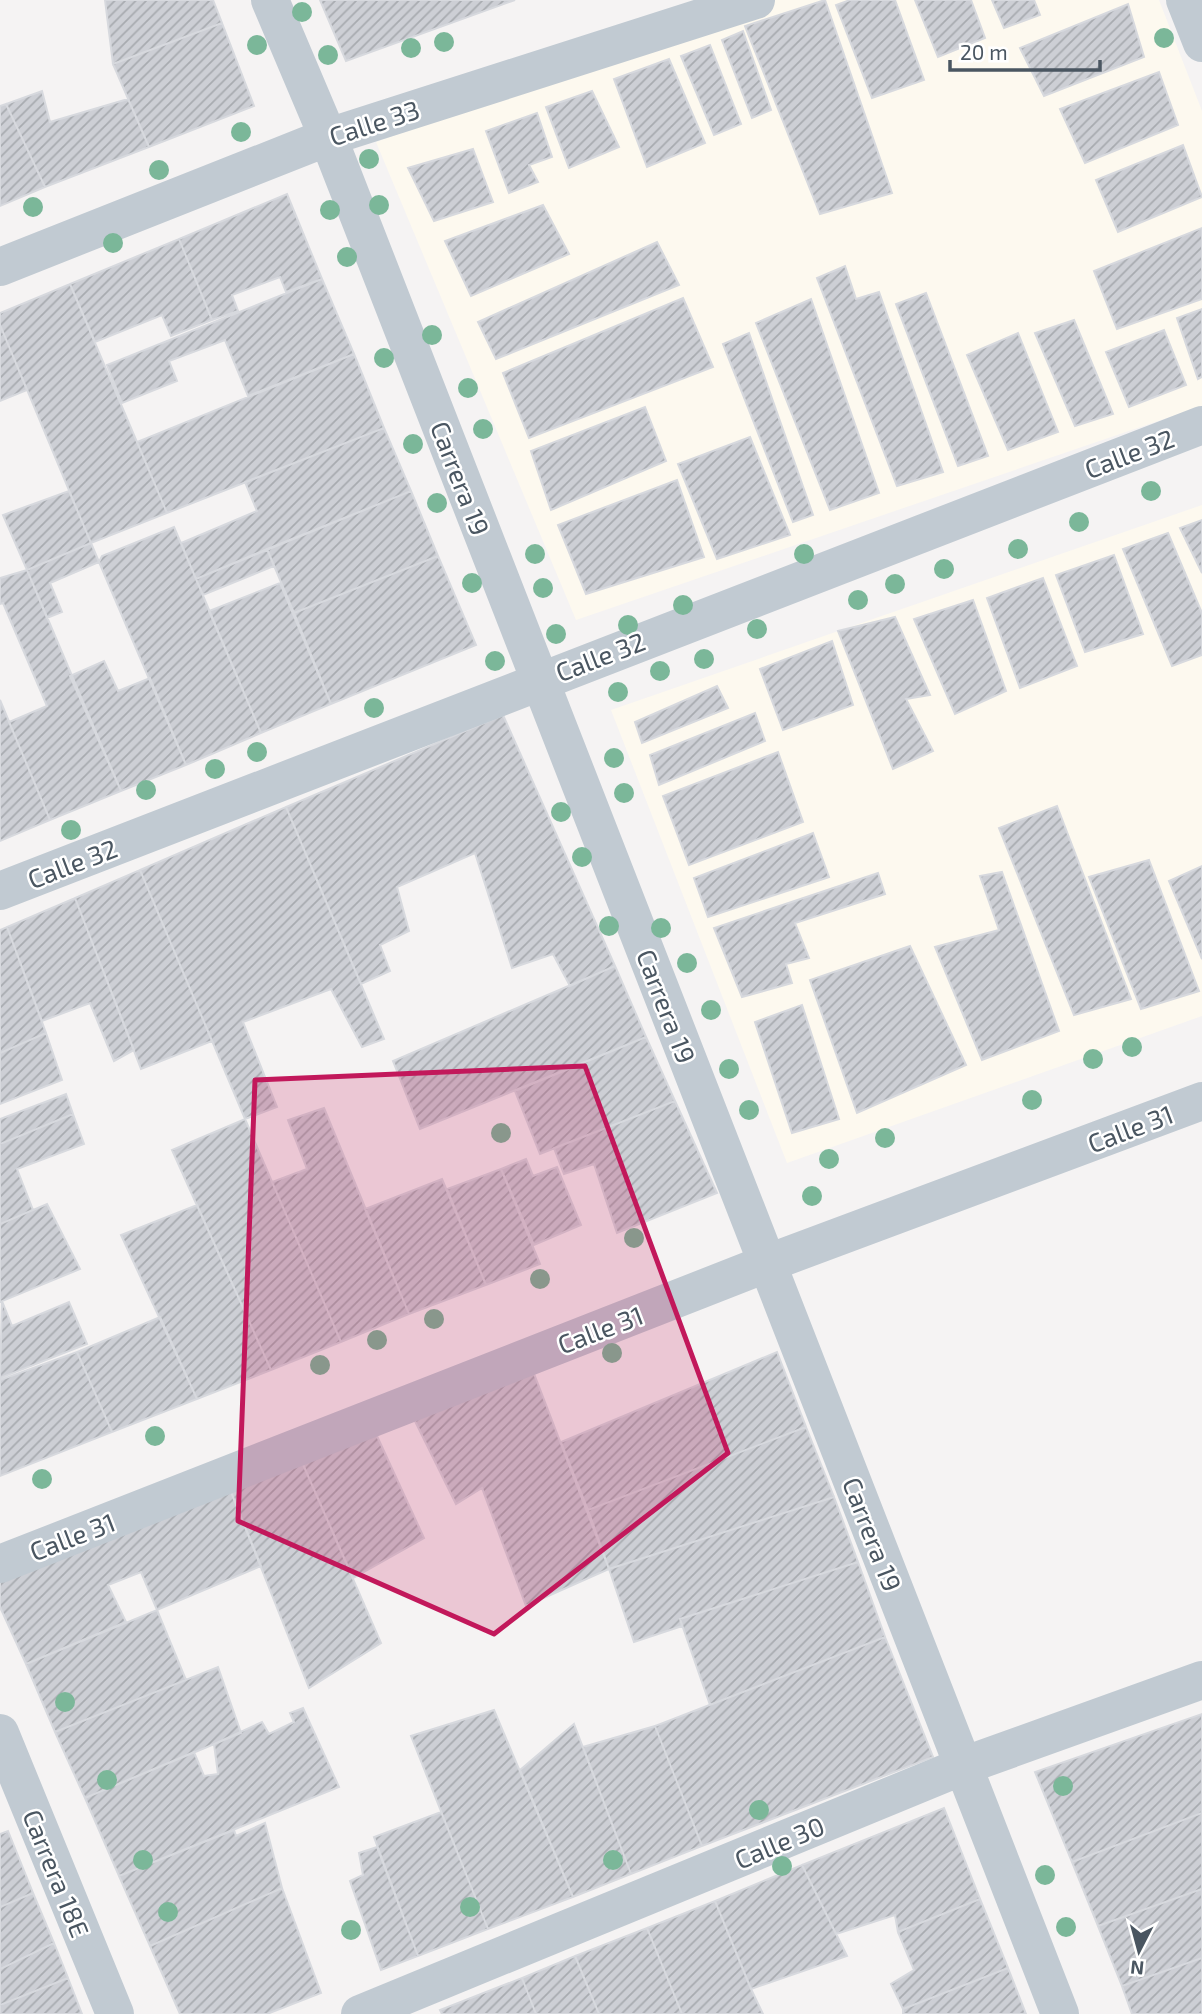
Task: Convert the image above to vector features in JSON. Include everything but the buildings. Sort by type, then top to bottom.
[{"type":"street","name":"Carrera 19","points":[[270,0],[328,137],[1060,2014]]},
{"type":"street","name":"Calle 33","points":[[0,267],[328,137],[756,0]]},
{"type":"street","points":[[1185,0],[1202,43]]},
{"type":"street","name":"Calle 32","points":[[0,891],[1202,425]]},
{"type":"street","name":"Calle 31","points":[[0,1564],[768,1263],[1202,1101]]},
{"type":"street","name":"Calle 30","points":[[360,2014],[963,1766],[1202,1680]]},
{"type":"street","name":"Carrera 18E","points":[[0,1733],[115,2014]]},
{"type":"highlighted area","points":[[585,1066],[728,1453],[494,1634],[238,1521],[255,1080]]},
{"type":"shaded area","points":[[774,0],[1159,0],[1202,111],[1202,406],[576,620],[376,142]]},
{"type":"shaded area","points":[[1202,505],[1202,1016],[787,1163],[611,710]]}]
